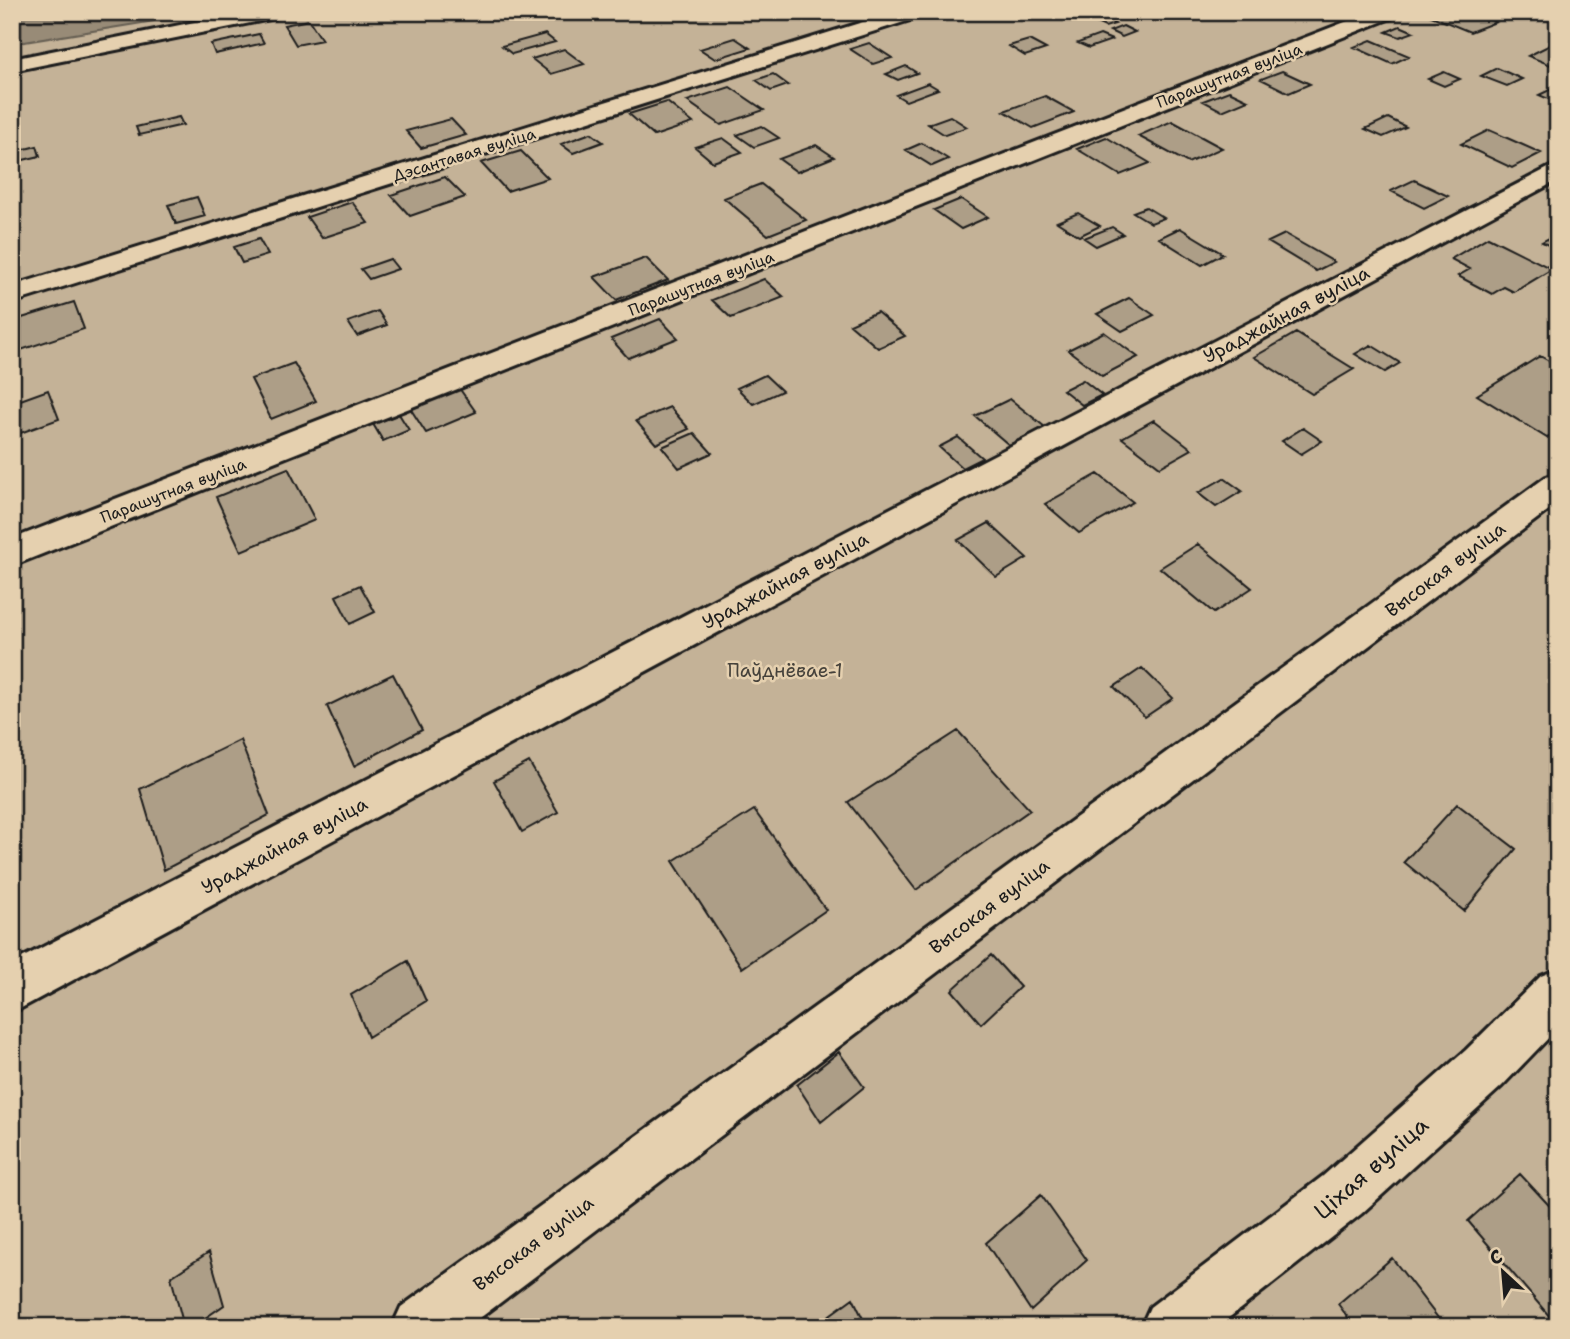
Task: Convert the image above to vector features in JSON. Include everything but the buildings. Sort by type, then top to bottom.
[{"type":"lane","points":[[12,65],[275,12]]},
{"type":"lane","name":"Дэсантавая вуліца","points":[[12,295],[916,12]]},
{"type":"lane","name":"Парашутная вуліца","points":[[12,553],[1389,12]]},
{"type":"lane","name":"Ураджайная вуліца","points":[[12,989],[1558,170]]},
{"type":"lane","name":"Высокая вуліца","points":[[421,1327],[1558,485]]},
{"type":"lane","name":"Ціхая вуліца","points":[[1170,1327],[1342,1195],[1483,1068],[1558,993]]},
{"type":"green space","name":"Паўднёвае-1","points":[[12,12],[1558,12],[1558,1327],[12,1327]]},
{"type":"shaded area","points":[[12,12],[210,12],[12,44]]}]
